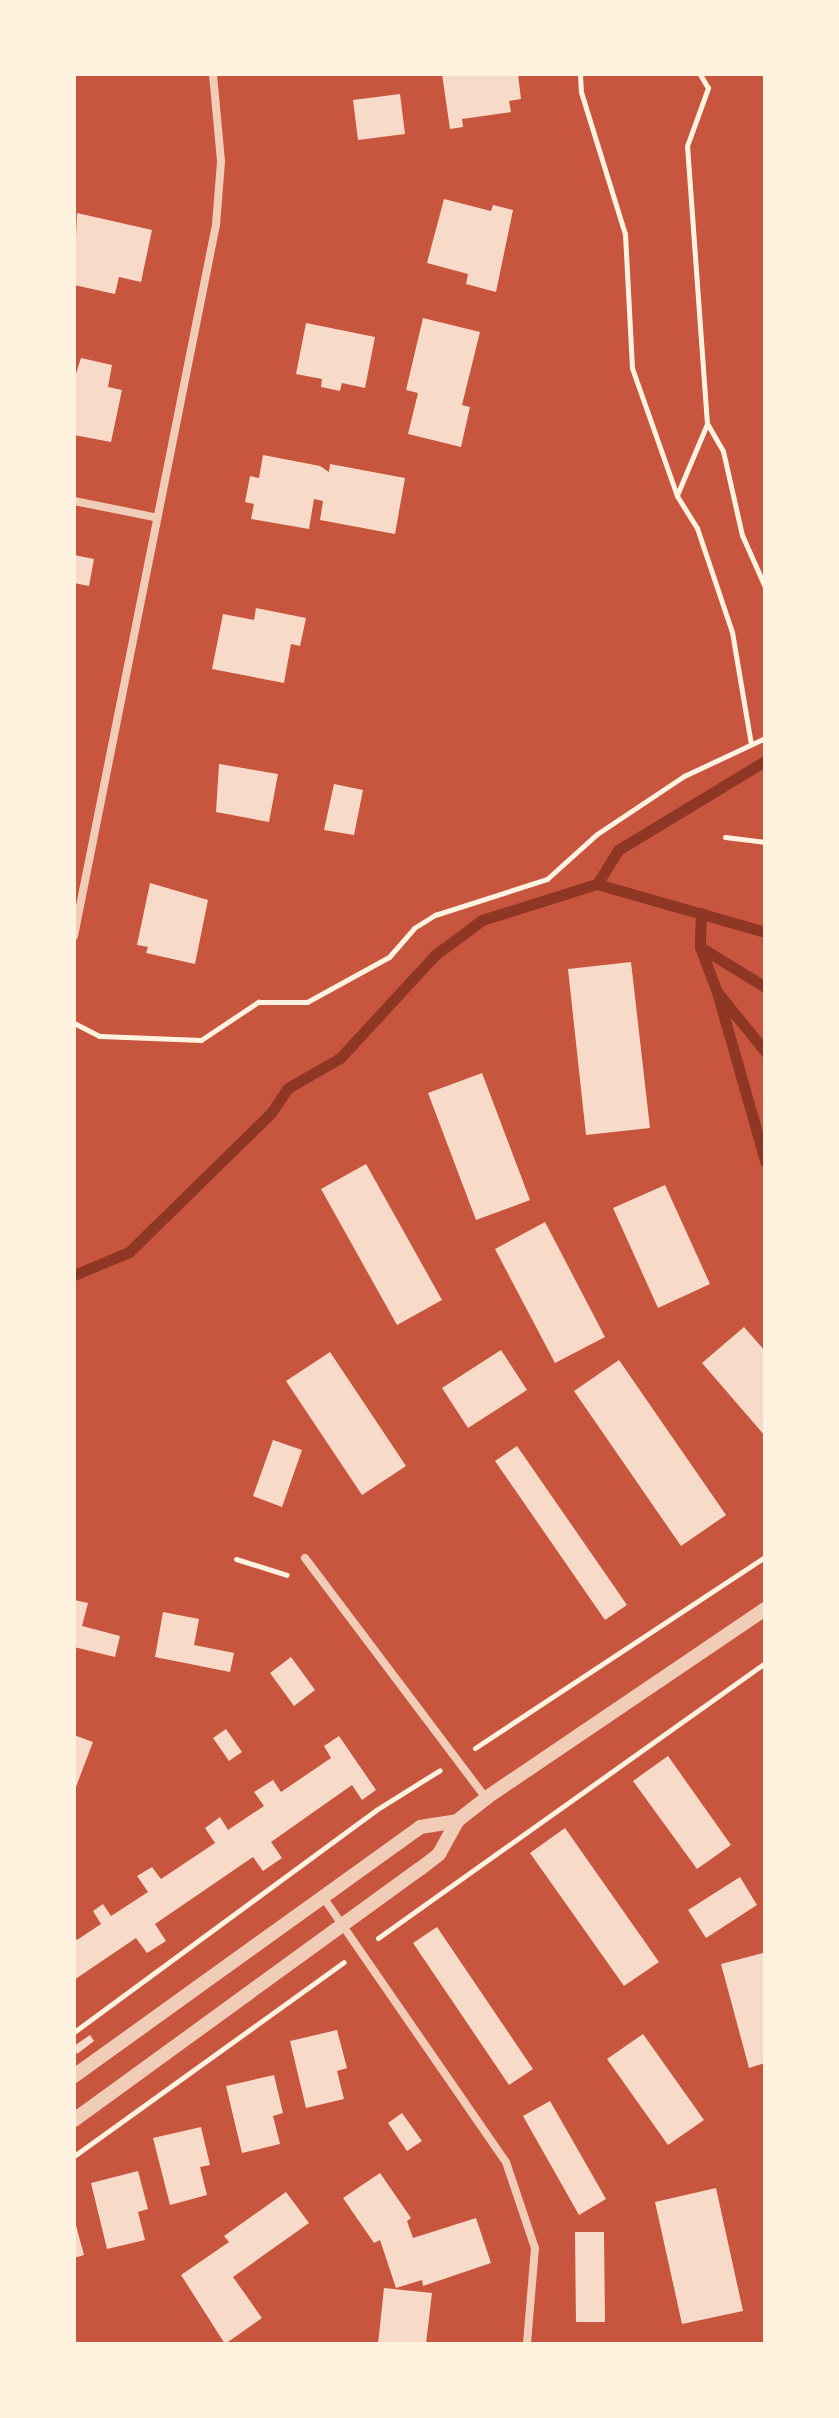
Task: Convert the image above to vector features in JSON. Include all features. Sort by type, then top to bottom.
[{"type":"street","points":[[74,936],[154,517],[216,225],[221,161],[213,74]]},
{"type":"street","points":[[74,501],[154,517]]},
{"type":"street","points":[[305,1558],[486,1798]]},
{"type":"street","points":[[74,2120],[439,1854],[457,1821],[486,1798],[765,1609]]},
{"type":"street","points":[[74,2076],[420,1827],[457,1821]]},
{"type":"street","points":[[323,1897],[506,2162],[535,2248],[527,2344]]},
{"type":"path","points":[[580,74],[581,92],[625,234],[632,368],[677,496],[697,528],[732,632],[751,744]]},
{"type":"path","points":[[700,74],[708,88],[687,146],[707,424],[723,451],[742,535],[765,587]]},
{"type":"path","points":[[677,496],[707,424]]},
{"type":"path","points":[[74,1023],[100,1036],[201,1040],[258,1002],[307,1002],[389,957],[414,928],[435,915],[547,879],[634,809],[684,776],[765,738]]},
{"type":"path","points":[[725,837],[765,842]]},
{"type":"path","points":[[477,1747],[765,1557]]},
{"type":"path","points":[[388,1930],[765,1663]]},
{"type":"path","points":[[74,2032],[376,1810],[436,1773]]},
{"type":"path","points":[[74,2156],[333,1970]]},
{"type":"building","points":[[442,74],[518,74],[521,99],[509,101],[511,112],[462,119],[463,127],[450,129]]},
{"type":"building","points":[[400,94],[405,134],[358,140],[353,100]]},
{"type":"building","points":[[444,199],[491,211],[493,205],[513,210],[496,292],[466,284],[468,274],[427,263]]},
{"type":"building","points":[[77,213],[152,230],[141,282],[119,277],[115,294],[74,285]]},
{"type":"building","points":[[423,318],[480,332],[462,405],[470,407],[461,447],[408,434],[418,393],[406,390]]},
{"type":"building","points":[[306,323],[375,337],[365,388],[342,383],[340,391],[321,387],[322,379],[296,374]]},
{"type":"building","points":[[81,358],[112,365],[108,387],[122,390],[111,442],[74,435],[74,380]]},
{"type":"building","points":[[263,455],[320,466],[329,472],[330,464],[405,478],[395,534],[320,520],[323,501],[314,499],[309,529],[251,519],[254,504],[245,502],[250,476],[259,478]]},
{"type":"building","points":[[74,555],[94,559],[89,586],[74,583]]},
{"type":"building","points":[[256,608],[306,618],[300,646],[291,644],[284,683],[212,669],[223,614],[254,620]]},
{"type":"building","points":[[219,764],[278,774],[269,822],[216,812]]},
{"type":"building","points":[[334,784],[363,790],[354,835],[324,830]]},
{"type":"building","points":[[150,883],[208,900],[195,964],[146,953],[148,947],[137,945]]},
{"type":"building","points":[[631,962],[650,1128],[586,1135],[568,969]]},
{"type":"building","points":[[482,1073],[530,1200],[476,1220],[428,1093]]},
{"type":"building","points":[[366,1164],[442,1300],[397,1325],[321,1189]]},
{"type":"building","points":[[665,1185],[710,1284],[658,1308],[613,1208]]},
{"type":"building","points":[[545,1222],[605,1337],[555,1363],[495,1249]]},
{"type":"building","points":[[744,1327],[765,1351],[765,1436],[702,1363]]},
{"type":"building","points":[[501,1350],[527,1390],[468,1428],[442,1388]]},
{"type":"building","points":[[330,1352],[406,1466],[362,1495],[286,1381]]},
{"type":"building","points":[[619,1360],[726,1515],[681,1546],[574,1391]]},
{"type":"building","points":[[273,1440],[302,1450],[282,1507],[253,1496]]},
{"type":"building","points":[[517,1446],[627,1605],[605,1620],[495,1461]]},
{"type":"building","points":[[74,1600],[88,1603],[82,1626],[120,1636],[115,1657],[74,1647]]},
{"type":"building","points":[[163,1612],[199,1619],[194,1645],[234,1653],[230,1672],[155,1657]]},
{"type":"building","points":[[291,1657],[315,1690],[294,1706],[270,1673]]},
{"type":"building","points":[[226,1729],[242,1752],[229,1761],[213,1738]]},
{"type":"building","points":[[74,1735],[93,1742],[74,1792]]},
{"type":"building","points":[[339,1736],[376,1790],[362,1800],[352,1785],[271,1842],[282,1858],[263,1871],[253,1857],[155,1924],[166,1941],[147,1953],[136,1938],[74,1980],[74,1936],[77,1940],[101,1924],[93,1911],[103,1904],[111,1916],[148,1892],[137,1876],[152,1867],[161,1879],[215,1843],[205,1828],[220,1817],[228,1830],[264,1806],[254,1792],[273,1780],[281,1792],[331,1758],[324,1746]]},
{"type":"building","points":[[668,1756],[731,1845],[697,1869],[633,1781]]},
{"type":"building","points":[[565,1828],[659,1962],[624,1986],[530,1853]]},
{"type":"building","points":[[740,1877],[757,1905],[706,1938],[688,1910]]},
{"type":"building","points":[[437,1927],[533,2069],[509,2085],[413,1943]]},
{"type":"building","points":[[763,1953],[765,2063],[749,2068],[721,1964]]},
{"type":"building","points":[[337,2030],[347,2068],[337,2071],[344,2099],[306,2108],[290,2041]]},
{"type":"building","points":[[643,2034],[704,2120],[668,2145],[607,2059]]},
{"type":"building","points":[[90,2035],[94,2041],[77,2054],[74,2046]]},
{"type":"building","points":[[274,2075],[283,2113],[273,2116],[280,2144],[242,2153],[226,2086]]},
{"type":"building","points":[[550,2101],[606,2199],[579,2215],[523,2116]]},
{"type":"building","points":[[402,2113],[422,2141],[407,2151],[388,2123]]},
{"type":"building","points":[[201,2127],[210,2165],[200,2167],[207,2195],[170,2205],[153,2138]]},
{"type":"building","points":[[138,2171],[148,2209],[138,2212],[145,2240],[107,2249],[91,2183]]},
{"type":"building","points":[[380,2173],[411,2218],[407,2221],[413,2238],[476,2218],[491,2263],[423,2286],[422,2280],[396,2288],[380,2240],[374,2243],[343,2198]]},
{"type":"building","points":[[716,2188],[743,2311],[682,2324],[655,2202]]},
{"type":"building","points":[[286,2192],[309,2223],[233,2277],[262,2318],[225,2344],[181,2275],[229,2242],[224,2236]]},
{"type":"building","points":[[74,2218],[84,2255],[74,2258]]},
{"type":"building","points":[[575,2232],[604,2232],[605,2322],[576,2322]]},
{"type":"building","points":[[384,2288],[432,2293],[426,2344],[378,2344]]},
{"type":"waterway","points":[[597,884],[618,850],[765,761]]},
{"type":"waterway","points":[[74,1275],[129,1252],[271,1113],[288,1088],[340,1058],[435,955],[482,920],[597,884],[765,932]]},
{"type":"waterway","points":[[701,913],[700,947],[717,992],[765,1051]]},
{"type":"waterway","points":[[700,947],[765,987]]},
{"type":"waterway","points":[[717,992],[765,1161]]}]
